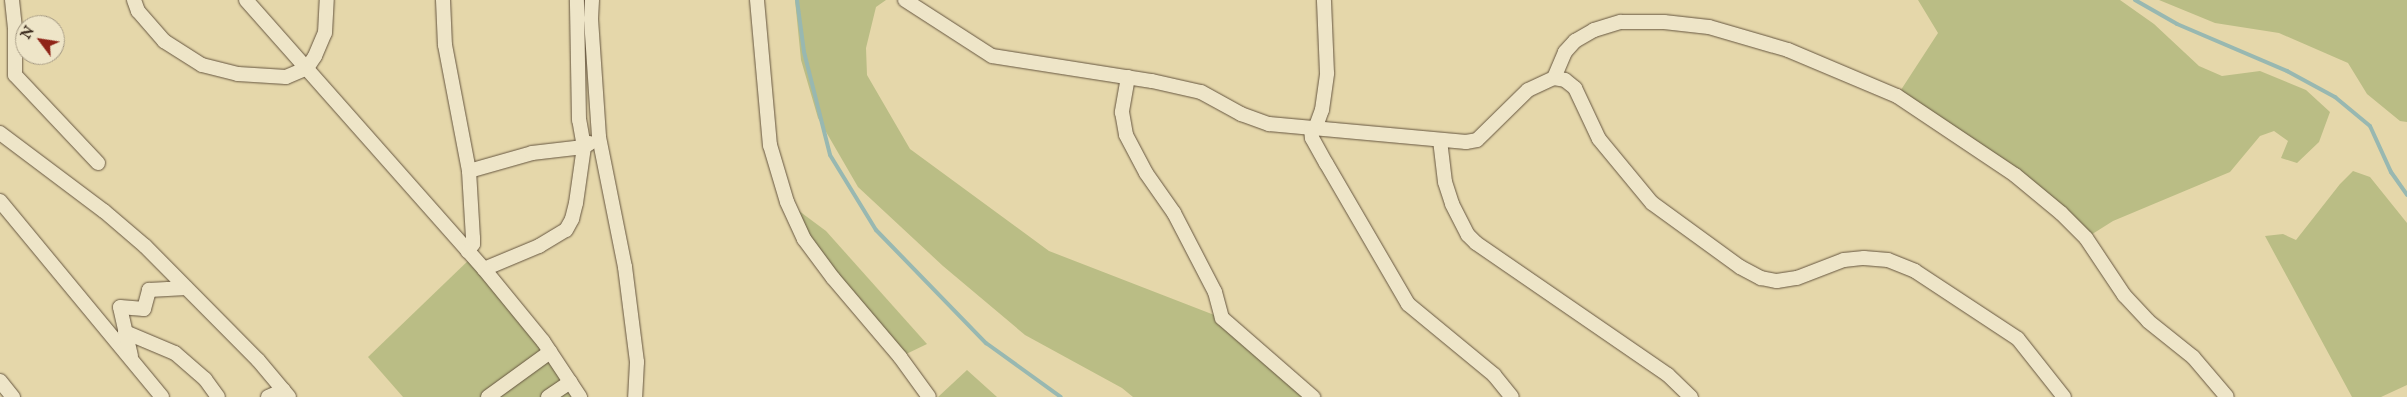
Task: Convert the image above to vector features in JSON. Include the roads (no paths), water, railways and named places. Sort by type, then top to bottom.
[{"type":"street","points":[[12,0],[15,29],[15,75],[98,163]]},
{"type":"street","points":[[134,0],[138,11],[164,41],[202,65],[238,74],[286,77],[307,68],[315,56],[325,33],[327,0]]},
{"type":"street","points":[[246,0],[484,269],[550,352],[580,397]]},
{"type":"street","points":[[443,0],[445,45],[469,171],[473,244],[468,251]]},
{"type":"street","points":[[484,269],[539,246],[566,230],[572,219],[584,147],[579,120],[577,0]]},
{"type":"street","points":[[592,0],[591,19],[599,137],[625,267],[637,362],[635,397]]},
{"type":"street","points":[[757,0],[770,145],[787,202],[804,239],[833,278],[900,357],[929,397]]},
{"type":"street","points":[[905,0],[992,56],[1128,77],[1201,92],[1241,114],[1269,124],[1440,140],[1477,140],[1528,90],[1554,78],[1565,80],[1575,88],[1599,139],[1652,203],[1740,266],[1761,278],[1777,281],[1797,278],[1844,260],[1864,258],[1888,260],[1900,264],[1916,271],[2018,339],[2064,397]]},
{"type":"street","points":[[1324,0],[1327,73],[1322,110],[1313,129],[1312,138],[1408,304],[1422,318],[1494,376],[1512,397]]},
{"type":"street","points":[[1554,78],[1565,52],[1576,41],[1594,30],[1621,22],[1664,22],[1709,27],[1788,50],[1898,96],[2015,175],[2061,213],[2086,238],[2124,295],[2148,321],[2193,357],[2227,397]]},
{"type":"street","points":[[1128,77],[1122,112],[1126,135],[1146,173],[1174,212],[1215,292],[1222,318],[1313,397]]},
{"type":"street","points":[[0,134],[104,211],[145,246],[258,360],[287,394]]},
{"type":"street","points":[[469,171],[532,153],[584,147],[599,137]]},
{"type":"street","points":[[1440,140],[1446,182],[1452,204],[1468,236],[1668,375],[1691,397]]},
{"type":"street","points":[[0,201],[162,397]]},
{"type":"street","points":[[131,359],[120,307],[144,309],[149,290],[186,288]]},
{"type":"street","points":[[125,332],[175,353],[204,378],[218,397]]},
{"type":"street","points":[[488,397],[550,352]]},
{"type":"street","points":[[0,381],[13,397]]},
{"type":"street","points":[[548,397],[570,382]]},
{"type":"street","points":[[268,397],[287,394]]},
{"type":"waterway","points":[[797,0],[804,52],[830,155],[876,230],[986,343],[1061,397]]},
{"type":"waterway","points":[[2135,0],[2177,24],[2287,71],[2335,97],[2370,126],[2391,172],[2407,195]]}]
